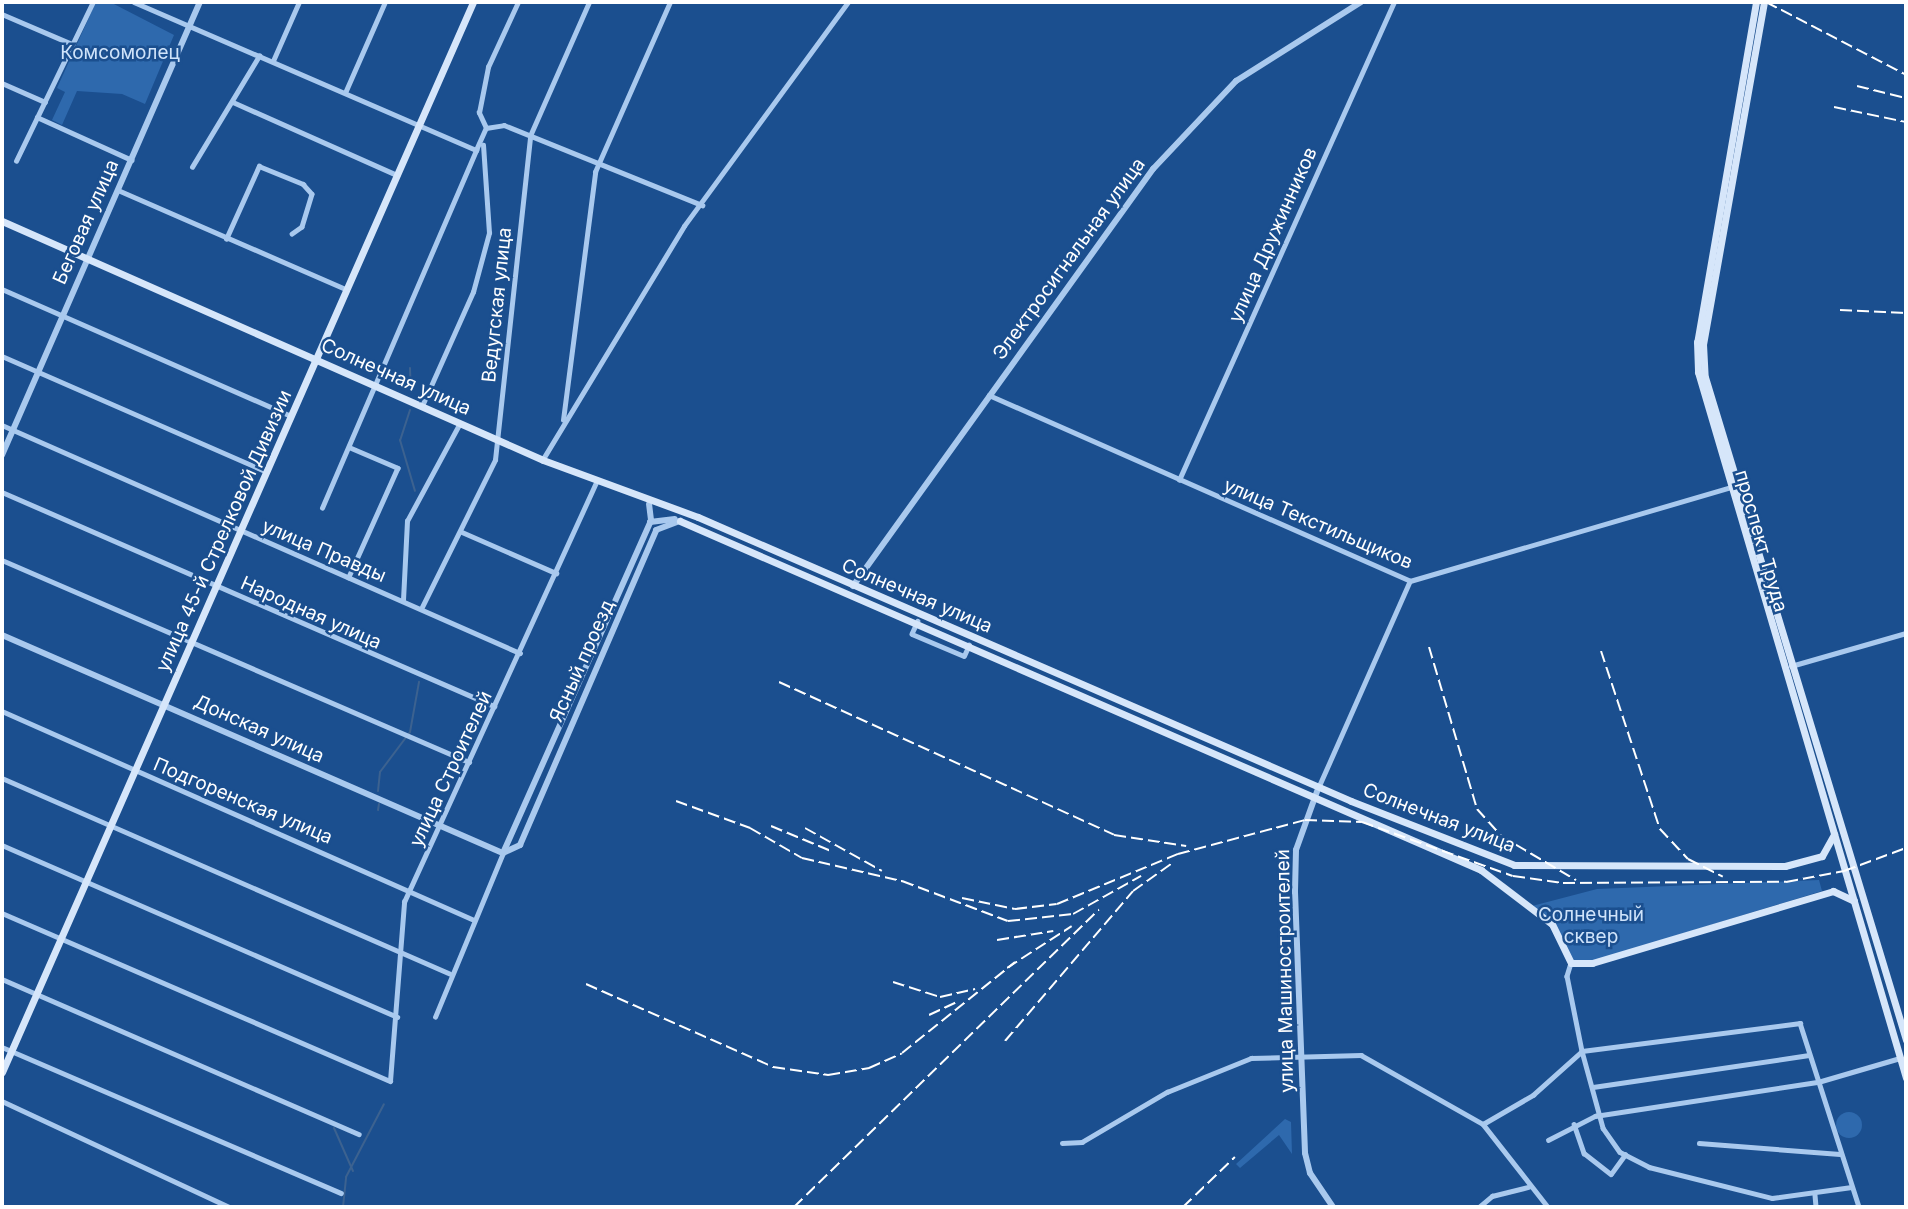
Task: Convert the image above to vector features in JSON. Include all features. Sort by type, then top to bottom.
[{"type":"main road","name":"улица 45-й Стрелковой Дивизии","points":[[2,1072],[88,883],[473,2]]},
{"type":"main road","name":"проспект Труда","points":[[1756,2],[1698,372],[1729,488],[1906,1040]]},
{"type":"main road","name":"проспект Труда","points":[[1764,2],[1711,280],[1703,356],[1787,668],[1906,1078]]},
{"type":"main road","name":"Солнечная улица","points":[[2,221],[543,460],[649,504],[681,510],[969,645],[1497,879],[1552,924],[1571,963]]},
{"type":"main road","points":[[1729,488],[1737,485]]},
{"type":"main road","name":"Солнечная улица","points":[[680,521],[852,589],[1390,815],[1528,867],[1785,866],[1822,856],[1834,834]]},
{"type":"main road","points":[[1384,829],[1390,815]]},
{"type":"main road","points":[[1571,963],[1592,963],[1833,891],[1854,901]]},
{"type":"street","points":[[16,161],[93,2]]},
{"type":"street","points":[[134,2],[475,150]]},
{"type":"street","name":"Беговая улица","points":[[2,455],[200,2]]},
{"type":"street","points":[[273,61],[299,2]]},
{"type":"street","points":[[345,93],[385,2]]},
{"type":"street","points":[[422,406],[473,292],[486,243],[490,197],[483,145],[486,128],[479,113],[488,67],[517,2]]},
{"type":"street","name":"Ведугская улица","points":[[422,607],[492,468],[530,136],[589,2]]},
{"type":"street","points":[[563,424],[598,162],[670,2]]},
{"type":"street","points":[[543,460],[702,205],[848,2]]},
{"type":"street","name":"Электросигнальная улица","points":[[852,589],[1153,169],[1221,95],[1361,2]]},
{"type":"street","name":"улица Дружинников","points":[[1178,480],[1394,2]]},
{"type":"street","points":[[2,14],[72,44]]},
{"type":"street","points":[[192,167],[259,56]]},
{"type":"street","points":[[2,83],[45,102]]},
{"type":"street","points":[[233,102],[397,174]]},
{"type":"street","points":[[37,117],[132,160]]},
{"type":"street","points":[[486,128],[504,125],[702,205]]},
{"type":"street","points":[[322,508],[475,150],[483,145]]},
{"type":"street","points":[[226,239],[259,166],[303,184],[312,194],[302,227],[292,234]]},
{"type":"street","points":[[118,190],[226,239],[347,289]]},
{"type":"street","points":[[2,289],[292,417]]},
{"type":"street","points":[[2,356],[267,472]]},
{"type":"street","name":"улица Текстильщиков","points":[[989,395],[1410,581],[1729,488]]},
{"type":"street","points":[[403,600],[407,522],[460,423]]},
{"type":"street","name":"улица Правды","points":[[2,425],[422,607],[520,653]]},
{"type":"street","points":[[349,447],[398,468],[349,577]]},
{"type":"street","name":"улица Строителей","points":[[63,939],[390,1081],[397,1017],[399,922],[411,887],[596,482]]},
{"type":"street","name":"Народная улица","points":[[2,492],[494,706]]},
{"type":"street","name":"Ясный проезд","points":[[435,1017],[449,972],[472,919],[649,524],[649,504]]},
{"type":"street","points":[[649,524],[664,516],[680,521]]},
{"type":"street","name":"Ясный проезд","points":[[503,853],[520,845],[656,530],[680,521]]},
{"type":"street","points":[[462,532],[556,573]]},
{"type":"street","points":[[2,560],[469,762]]},
{"type":"street","name":"улица Машиностроителей","points":[[1333,1207],[1307,1166],[1295,860],[1314,797],[1410,581]]},
{"type":"street","points":[[918,621],[912,634],[964,656],[969,645]]},
{"type":"street","points":[[1787,668],[1906,633]]},
{"type":"street","name":"Донская улица","points":[[2,635],[503,853]]},
{"type":"street","name":"Подгоренская улица","points":[[2,711],[411,887],[472,919]]},
{"type":"street","points":[[2,778],[449,972]]},
{"type":"street","points":[[527,799],[530,819]]},
{"type":"street","points":[[2,845],[397,1017]]},
{"type":"street","points":[[2,913],[63,939]]},
{"type":"street","points":[[1571,963],[1567,976],[1582,1051],[1600,1116],[1608,1141],[1625,1155],[1772,1198],[1815,1195],[1851,1186]]},
{"type":"street","points":[[2,979],[359,1134]]},
{"type":"street","points":[[1483,1124],[1532,1095],[1582,1051],[1800,1023],[1859,1207]]},
{"type":"street","points":[[2,1046],[341,1193]]},
{"type":"street","points":[[1062,1143],[1100,1134],[1167,1092],[1251,1058],[1347,1054],[1381,1062],[1483,1124],[1528,1186],[1548,1207]]},
{"type":"street","points":[[1593,1087],[1809,1055]]},
{"type":"street","points":[[1548,1140],[1574,1124],[1600,1116],[1818,1082],[1903,1064]]},
{"type":"street","points":[[2,1101],[229,1207]]},
{"type":"street","points":[[1574,1124],[1584,1153],[1611,1174],[1625,1155]]},
{"type":"street","points":[[1699,1143],[1840,1154]]},
{"type":"street","points":[[1479,1207],[1492,1196],[1528,1186]]},
{"type":"street","points":[[1815,1195],[1816,1207]]},
{"type":"green space","name":"Комсомолец","points":[[96,2],[110,2],[174,35],[145,104],[122,94],[77,91],[62,125],[52,120],[65,92],[57,88]]},
{"type":"green space","name":"Солнечный сквер","points":[[1819,880],[1822,891],[1593,961],[1571,960],[1557,929],[1532,906],[1597,889]]},
{"type":"green space","points":[[1849,1112],[1858,1116],[1862,1125],[1858,1134],[1849,1138],[1840,1134],[1836,1125],[1840,1116]]},
{"type":"green space","points":[[1285,1119],[1291,1122],[1292,1154],[1279,1135],[1240,1168],[1236,1164]]},
{"type":"waterway","points":[[410,368],[411,392]]},
{"type":"waterway","points":[[410,410],[400,440],[415,491]]},
{"type":"waterway","points":[[378,791],[380,772],[410,732],[419,682]]},
{"type":"waterway","points":[[378,810],[379,804]]},
{"type":"waterway","points":[[343,1207],[346,1177],[384,1104]]},
{"type":"waterway","points":[[334,1128],[353,1171]]},
{"type":"railway","points":[[1766,2],[1906,75]]},
{"type":"railway","points":[[1857,86],[1906,98]]},
{"type":"railway","points":[[1834,107],[1906,122]]},
{"type":"railway","points":[[1840,310],[1906,313]]},
{"type":"railway","points":[[1429,647],[1477,809],[1501,836],[1576,880]]},
{"type":"railway","points":[[1601,651],[1660,829],[1688,859],[1723,877]]},
{"type":"railway","points":[[779,682],[1114,835],[1186,846]]},
{"type":"railway","points":[[676,801],[750,828],[802,858],[902,881],[1008,921],[1073,914],[1141,876]]},
{"type":"railway","points":[[962,898],[1015,909],[1057,904],[1178,854],[1305,820],[1362,822],[1513,876],[1563,883],[1786,882],[1844,871],[1906,848]]},
{"type":"railway","points":[[771,826],[831,851]]},
{"type":"railway","points":[[805,828],[882,871]]},
{"type":"railway","points":[[1005,1041],[1133,891],[1171,864]]},
{"type":"railway","points":[[794,1207],[1099,909]]},
{"type":"railway","points":[[1007,968],[1072,926]]},
{"type":"railway","points":[[997,940],[1053,931]]},
{"type":"railway","points":[[586,984],[773,1067],[828,1075],[869,1068],[902,1053],[1015,962]]},
{"type":"railway","points":[[893,982],[940,997],[975,989]]},
{"type":"railway","points":[[929,1015],[955,1003]]},
{"type":"railway","points":[[1183,1207],[1235,1157]]}]
